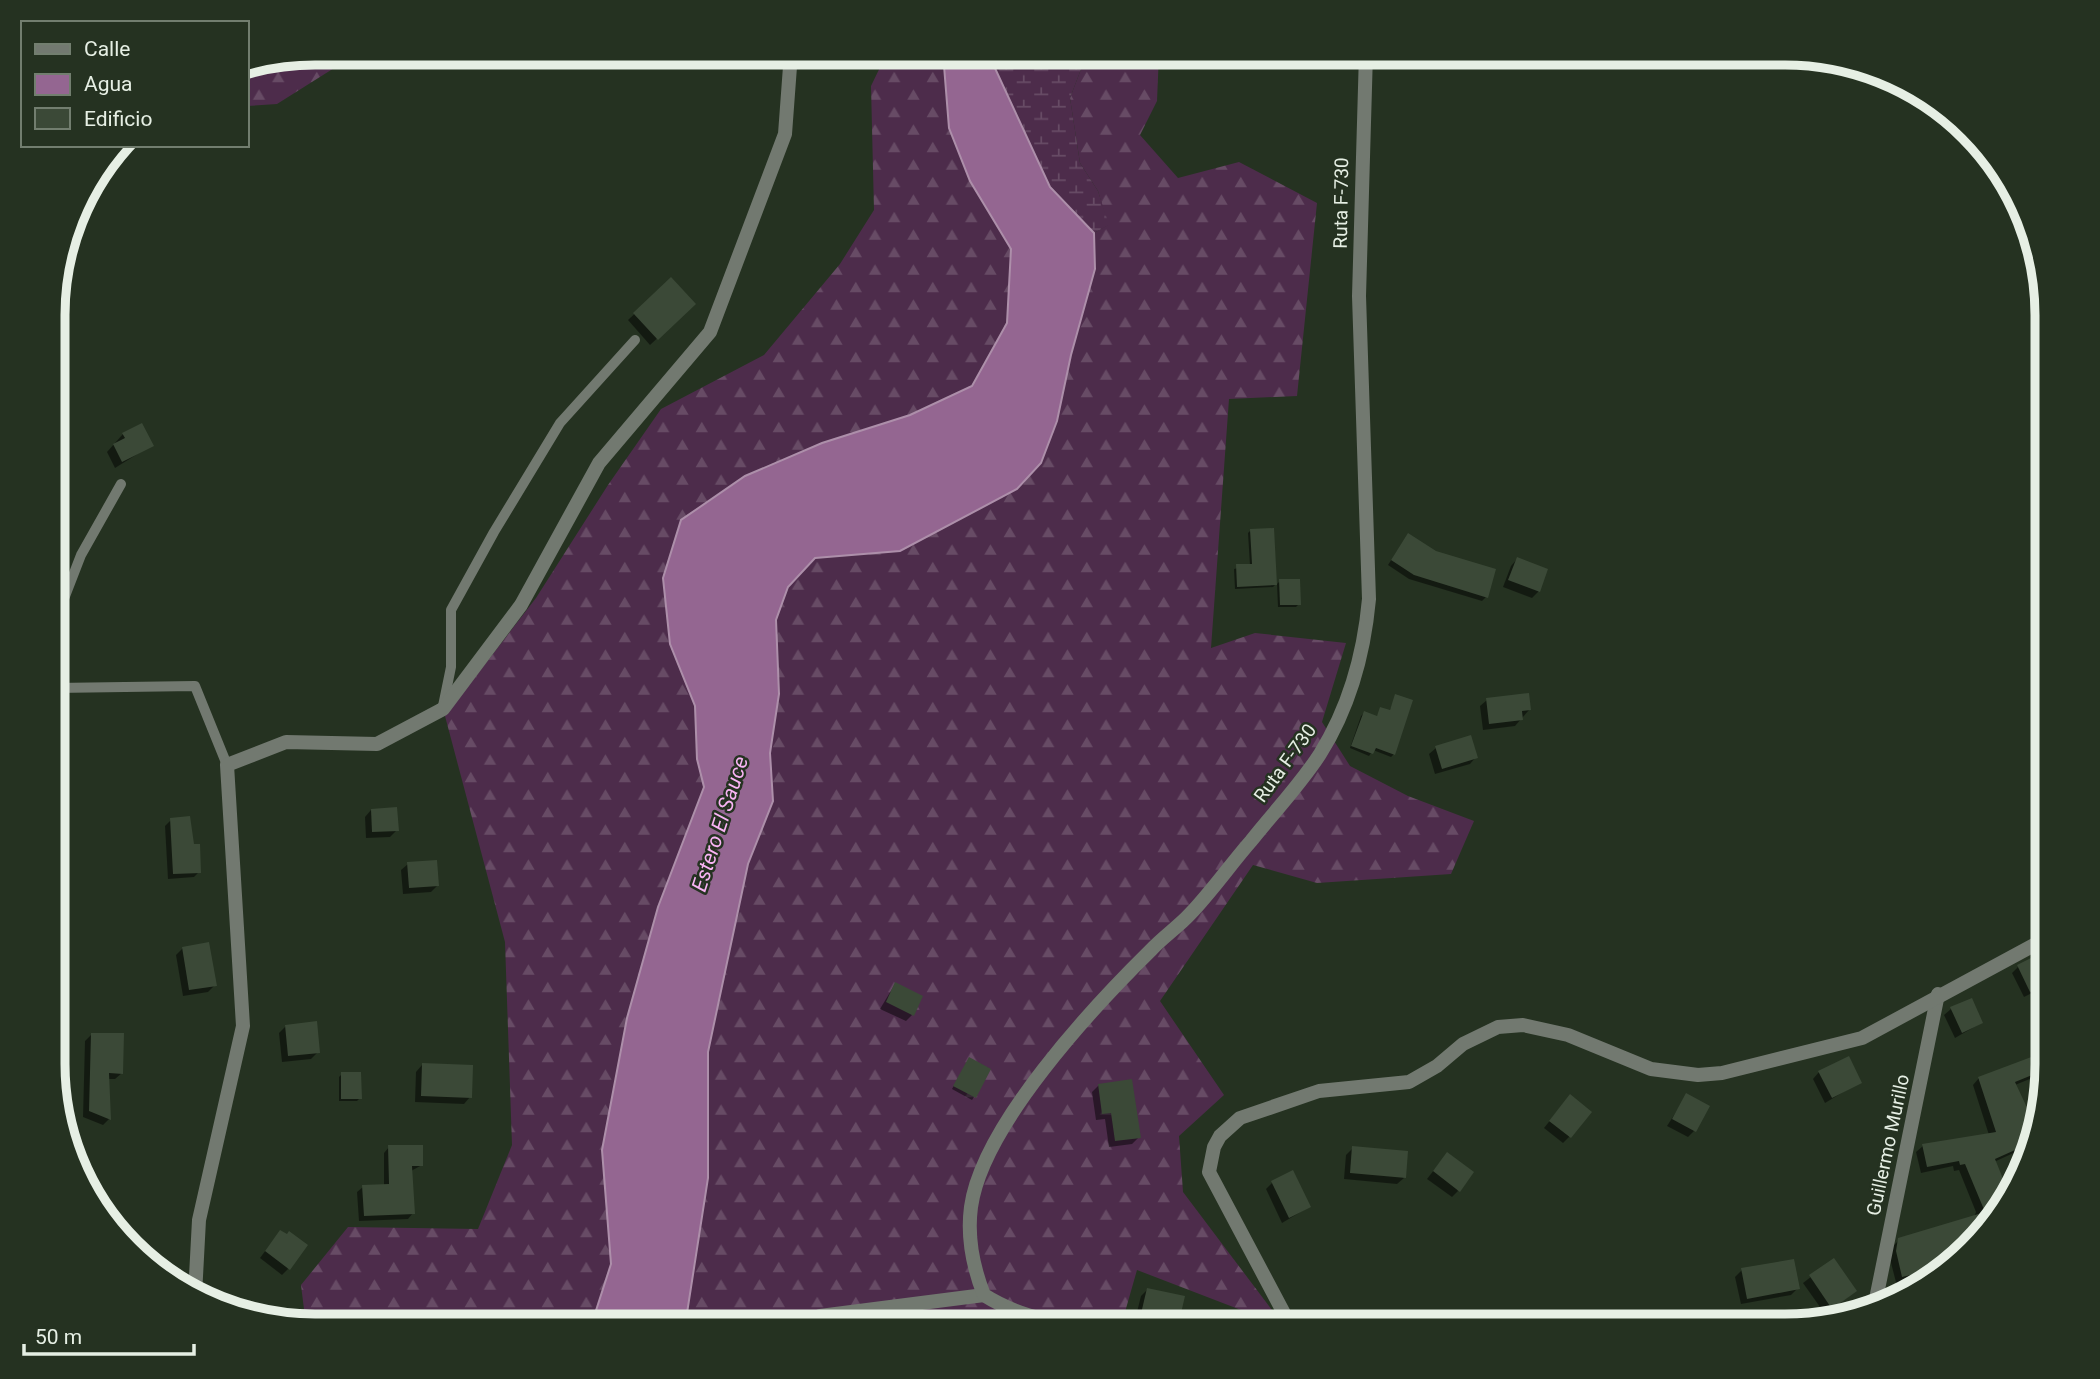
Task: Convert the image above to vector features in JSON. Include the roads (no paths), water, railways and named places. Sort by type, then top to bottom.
[{"type":"street","points":[[196,1284],[199,1220],[243,1026],[227,765],[286,742],[377,744],[443,709],[521,605],[599,463],[710,332],[785,134],[790,65]]},
{"type":"street","name":"Ruta F-730","points":[[984,1295],[974,1263],[969,1227],[975,1187],[990,1149],[1032,1087],[1086,1018],[1144,956],[1190,914],[1305,774],[1333,731],[1354,683],[1363,647],[1370,599],[1359,296],[1366,65]]},
{"type":"street","points":[[1284,1314],[1209,1172],[1210,1159],[1220,1136],[1240,1118],[1319,1091],[1409,1082],[1437,1066],[1463,1044],[1498,1027],[1536,1027],[1568,1035],[1651,1069],[1698,1075],[1733,1070],[1842,1044],[1888,1026],[1938,995],[2035,945]]},
{"type":"street","name":"Guillermo Murillo","points":[[1876,1297],[1938,995]]},
{"type":"street","points":[[836,1314],[984,1295],[1021,1314]]},
{"type":"lane","points":[[443,709],[451,667],[451,610],[494,531],[560,424],[635,340]]},
{"type":"lane","points":[[65,596],[81,555],[121,484]]},
{"type":"lane","points":[[65,688],[195,686],[227,765]]},
{"type":"water","name":"Estero El Sauce","points":[[944,65],[994,65],[1050,187],[1094,233],[1095,269],[1071,355],[1057,421],[1041,463],[1017,489],[900,551],[815,558],[788,587],[776,620],[779,694],[770,753],[773,801],[748,864],[708,1052],[708,1178],[687,1314],[595,1314],[611,1264],[602,1150],[627,1018],[658,907],[704,787],[697,759],[695,706],[670,644],[663,578],[681,520],[745,476],[822,443],[910,415],[972,386],[1007,323],[1011,249],[970,181],[949,128]]}]
